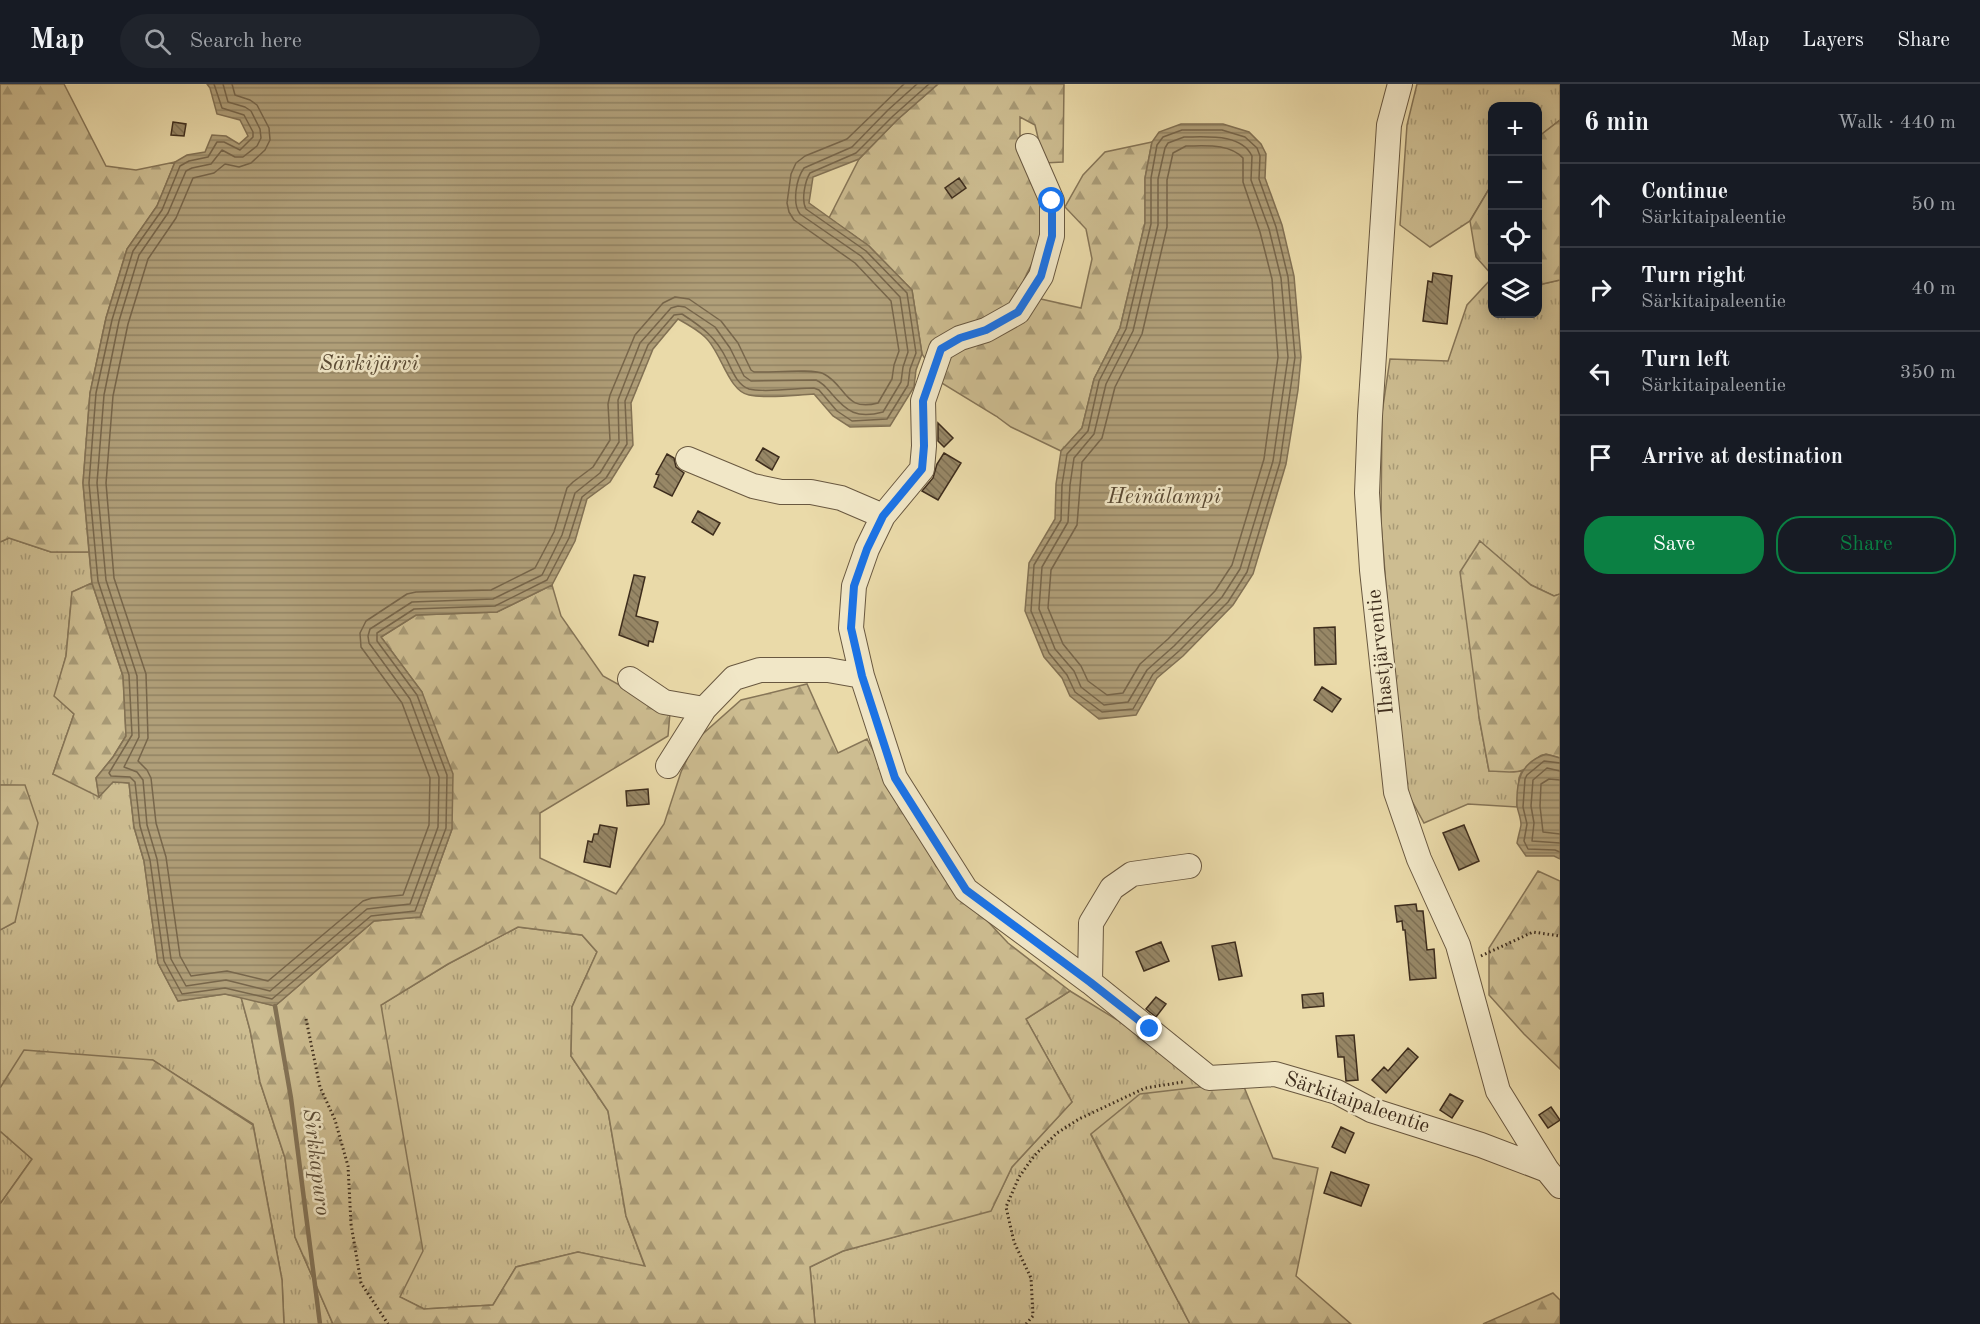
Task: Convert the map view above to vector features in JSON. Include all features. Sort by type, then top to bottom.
[{"type":"street","name":"Ihastjärventie","points":[[1400,84],[1389,125],[1367,493],[1372,570],[1396,792],[1419,859],[1458,945],[1498,1091],[1554,1178]]},
{"type":"street","points":[[1028,146],[1052,201],[1052,236],[1041,276],[1018,312],[986,330],[960,338],[941,349],[923,401],[922,469],[883,516],[867,549],[854,586],[851,628],[862,676],[895,778],[966,890],[1090,982],[1209,1078]]},
{"type":"street","points":[[688,459],[753,486],[781,492],[811,492],[841,498],[883,516]]},
{"type":"street","points":[[668,766],[704,709],[734,678],[760,670],[828,670],[862,676]]},
{"type":"street","points":[[630,679],[664,702],[704,709]]},
{"type":"street","points":[[1090,982],[1091,923],[1112,888],[1132,874],[1189,866]]},
{"type":"street","name":"Särkitaipaleentie","points":[[1209,1078],[1275,1074],[1337,1092],[1371,1110],[1481,1145],[1554,1178]]},
{"type":"path","points":[[1463,964],[1533,932],[1560,936]]},
{"type":"path","points":[[306,1019],[320,1086],[335,1120],[348,1167],[351,1224],[361,1283],[387,1324]]},
{"type":"path","points":[[1026,1324],[1034,1316],[1031,1278],[1014,1242],[1006,1207],[1019,1177],[1034,1156],[1057,1133],[1079,1119],[1145,1088],[1209,1078]]},
{"type":"green space","points":[[0,84],[64,84],[106,166],[136,170],[175,162],[157,206],[127,249],[106,318],[90,393],[83,483],[89,552],[51,552],[9,538],[0,542]]},
{"type":"green space","points":[[938,84],[1064,84],[1063,162],[1044,163],[1035,125],[1020,117],[1020,151],[1047,206],[1042,243],[1024,280],[1041,299],[1081,308],[1092,259],[1086,229],[1065,207],[1083,175],[1105,152],[1152,142],[1145,178],[1145,223],[1120,328],[1094,379],[1082,428],[1061,451],[1011,427],[940,382],[922,354],[912,290],[869,246],[829,218],[859,159],[897,120]]},
{"type":"green space","points":[[1417,84],[1560,84],[1560,120],[1542,134],[1542,102],[1488,102],[1488,191],[1470,221],[1430,247],[1400,225],[1407,125]]},
{"type":"green space","points":[[1560,120],[1560,280],[1542,284],[1542,156],[1542,134]]},
{"type":"green space","points":[[1488,191],[1488,270],[1476,257],[1470,221]]},
{"type":"green space","points":[[1560,280],[1560,594],[1554,596],[1531,585],[1480,542],[1479,717],[1489,771],[1522,771],[1519,778],[1517,807],[1468,804],[1424,823],[1406,790],[1391,648],[1381,523],[1382,413],[1390,359],[1448,361],[1467,305],[1488,282],[1488,318],[1542,318],[1542,284]]},
{"type":"green space","points":[[9,538],[51,552],[89,552],[92,583],[72,592],[66,656],[55,696],[74,714],[53,774],[129,783],[134,827],[144,861],[158,963],[178,1001],[225,994],[241,997],[260,1082],[285,1158],[295,1237],[333,1324],[284,1324],[282,1280],[253,1124],[152,1060],[0,1088],[0,930],[15,922],[25,786],[0,785],[0,542]]},
{"type":"green space","points":[[1480,541],[1531,585],[1554,596],[1560,594],[1560,758],[1541,755],[1529,767],[1516,772],[1489,771],[1479,717],[1460,572]]},
{"type":"green space","points":[[92,583],[123,676],[126,736],[96,778],[99,797],[53,774],[74,714],[54,696],[66,656],[72,592]]},
{"type":"green space","points":[[552,585],[561,616],[603,676],[670,713],[668,736],[540,813],[540,858],[616,894],[664,824],[681,772],[696,740],[741,700],[807,684],[838,753],[867,739],[936,866],[1008,943],[1070,991],[1026,1019],[1072,1102],[1012,1167],[991,1211],[843,1251],[810,1267],[815,1324],[333,1324],[295,1237],[285,1158],[260,1082],[241,997],[275,1006],[374,921],[420,917],[452,829],[422,692],[381,637],[416,615],[497,612]],"holes":[[[518,927],[582,935],[597,952],[572,1007],[571,1056],[608,1111],[626,1216],[645,1266],[578,1252],[516,1267],[493,1305],[424,1309],[400,1297],[423,1251],[381,1005],[448,964]]]},
{"type":"green space","points":[[0,785],[25,785],[38,823],[15,922],[0,930]]},
{"type":"green space","points":[[1538,871],[1560,881],[1560,1069],[1489,995],[1489,948]]},
{"type":"green space","points":[[518,927],[582,935],[597,952],[572,1007],[571,1056],[608,1111],[626,1216],[645,1267],[578,1252],[516,1267],[493,1305],[424,1309],[400,1297],[381,1005],[448,964]]},
{"type":"green space","points":[[1070,991],[1119,1021],[1208,1086],[1091,1135],[1190,1324],[815,1324],[810,1267],[843,1251],[991,1210],[1012,1167],[1072,1102],[1026,1019]]},
{"type":"green space","points":[[24,1050],[153,1060],[253,1125],[282,1280],[284,1324],[0,1324],[0,1204],[32,1159],[0,1131],[0,1088]]},
{"type":"green space","points":[[1242,1082],[1273,1158],[1318,1168],[1296,1276],[1351,1324],[1190,1324],[1091,1134],[1140,1094]]},
{"type":"green space","points":[[0,1131],[32,1159],[0,1204]]},
{"type":"green space","points":[[1553,1293],[1560,1300],[1560,1324],[1483,1324]]},
{"type":"water","name":"Särkijärvi","points":[[207,84],[938,84],[897,120],[859,159],[813,177],[809,203],[869,246],[912,290],[922,354],[916,370],[914,387],[890,426],[850,427],[833,416],[814,394],[764,397],[742,392],[730,379],[711,343],[699,332],[678,319],[653,349],[631,403],[633,445],[610,482],[587,499],[575,541],[552,585],[497,612],[416,615],[381,637],[422,692],[453,774],[452,829],[420,917],[374,921],[275,1006],[225,994],[178,1001],[158,963],[144,861],[134,827],[129,783],[113,782],[99,797],[96,778],[126,736],[123,676],[92,583],[83,483],[90,393],[106,318],[127,249],[157,206],[175,162],[187,155],[205,152],[212,135],[226,136],[239,144],[248,136],[240,120],[217,114]]},
{"type":"water","name":"Heinälampi","points":[[1181,124],[1223,124],[1249,132],[1261,144],[1266,154],[1265,178],[1282,225],[1294,276],[1301,357],[1298,390],[1286,464],[1253,574],[1233,605],[1183,656],[1157,678],[1136,715],[1099,719],[1070,696],[1062,678],[1044,657],[1025,611],[1029,563],[1055,519],[1056,484],[1061,451],[1082,428],[1094,379],[1120,328],[1145,223],[1145,178],[1152,142],[1159,132]]},
{"type":"water","points":[[1546,754],[1560,758],[1560,859],[1554,856],[1526,856],[1517,843],[1521,820],[1517,806],[1517,789],[1521,774],[1530,762]]},
{"type":"building","points":[[173,122],[186,124],[184,136],[171,135]]},
{"type":"building","points":[[959,178],[966,188],[952,198],[945,188]]},
{"type":"building","points":[[1433,273],[1452,276],[1447,324],[1423,321],[1428,281],[1432,282]]},
{"type":"building","points":[[938,423],[953,438],[944,447],[938,441]]},
{"type":"building","points":[[763,448],[779,457],[772,470],[756,460]]},
{"type":"building","points":[[944,453],[961,463],[938,500],[922,491],[933,478],[937,464]]},
{"type":"building","points":[[667,454],[674,458],[676,467],[684,473],[672,496],[654,487],[659,475],[656,474]]},
{"type":"building","points":[[698,511],[720,523],[713,535],[692,522]]},
{"type":"building","points":[[634,575],[645,577],[636,616],[658,622],[653,642],[649,641],[648,646],[619,635]]},
{"type":"building","points":[[1335,627],[1336,664],[1315,665],[1314,628]]},
{"type":"building","points":[[1322,687],[1341,699],[1332,712],[1314,700]]},
{"type":"building","points":[[648,789],[649,804],[627,806],[626,791]]},
{"type":"building","points":[[600,825],[617,828],[610,867],[584,862],[588,841],[592,842],[594,834],[598,834]]},
{"type":"building","points":[[1464,825],[1479,861],[1459,870],[1443,833]]},
{"type":"building","points":[[1416,904],[1417,911],[1423,911],[1427,950],[1434,949],[1436,978],[1410,980],[1405,930],[1403,930],[1402,921],[1397,922],[1395,906]]},
{"type":"building","points":[[1161,942],[1169,961],[1144,971],[1136,952]]},
{"type":"building","points":[[1235,942],[1242,976],[1219,980],[1212,946]]},
{"type":"building","points":[[1323,993],[1324,1006],[1303,1008],[1302,995]]},
{"type":"building","points":[[1156,997],[1166,1004],[1156,1017],[1146,1009]]},
{"type":"building","points":[[1354,1035],[1358,1080],[1346,1081],[1344,1057],[1338,1057],[1336,1036]]},
{"type":"building","points":[[1408,1048],[1418,1057],[1386,1093],[1372,1080],[1384,1067],[1388,1071]]},
{"type":"building","points":[[1450,1094],[1463,1101],[1452,1118],[1440,1110]]},
{"type":"building","points":[[1551,1107],[1560,1120],[1548,1128],[1539,1115]]},
{"type":"building","points":[[1341,1127],[1354,1133],[1345,1153],[1332,1147]]},
{"type":"building","points":[[1331,1172],[1369,1185],[1361,1206],[1324,1193]]},
{"type":"waterway","name":"Sirkkapuro","points":[[275,1006],[291,1098],[320,1324]]},
{"type":"route","points":[[1052,201],[1052,236],[1041,276],[1018,312],[986,330],[960,338],[941,349],[923,401],[922,469],[883,516],[867,549],[854,586],[851,628],[862,676],[895,778],[966,890],[1150,1029]]}]
